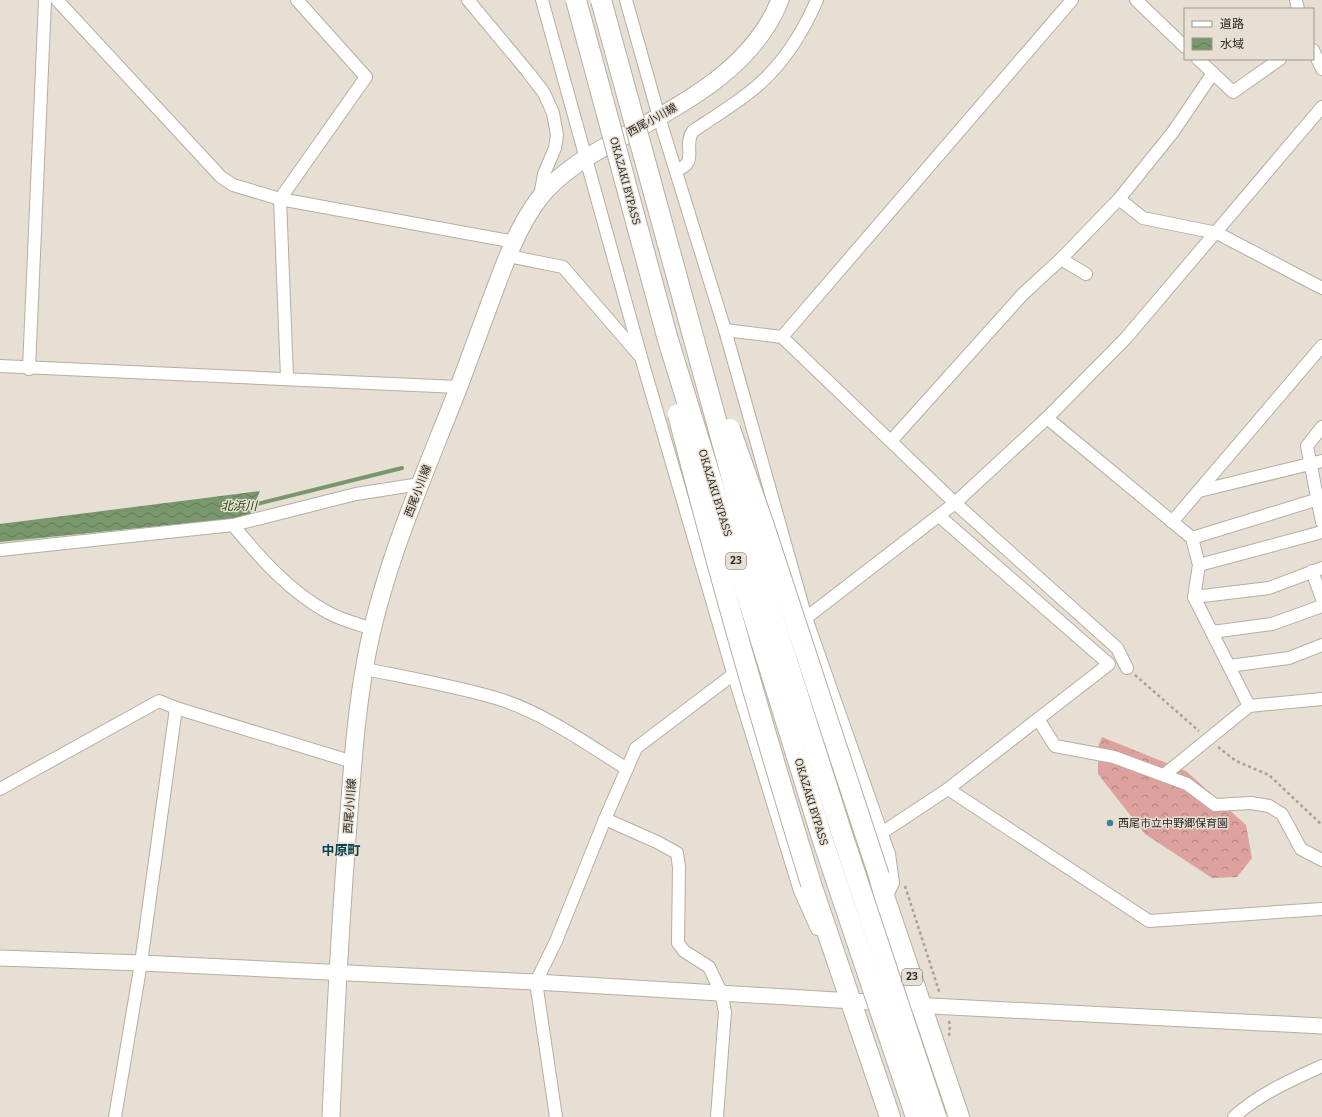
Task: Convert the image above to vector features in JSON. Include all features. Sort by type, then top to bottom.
[{"type":"highway","name":"OKAZAKI BYPASS","points":[[576,0],[668,340],[823,841],[916,1117]]},
{"type":"highway","name":"OKAZAKI BYPASS","points":[[601,0],[705,383],[764,589],[842,837],[936,1117]]},
{"type":"highway","name":"23","points":[[668,340],[662,356],[714,555],[754,695],[811,884],[850,1000],[885,1112]]},
{"type":"highway","name":"23","points":[[705,383],[719,397],[764,526],[879,876],[885,899],[922,1006],[944,1046],[952,1096],[959,1117]]},
{"type":"main road","name":"西尾小川線","points":[[331,1117],[337,972],[353,762],[365,669],[373,629],[384,585],[420,484],[511,249],[539,198],[559,178],[585,157],[690,99],[727,72],[761,33],[780,0]]},
{"type":"street","points":[[28,369],[45,0]]},
{"type":"street","points":[[57,0],[221,177],[233,185],[280,199],[511,249],[563,267],[641,357]]},
{"type":"street","points":[[287,378],[280,199],[366,77],[297,0]]},
{"type":"street","points":[[468,0],[544,93],[553,113],[557,135],[555,148],[544,174],[539,198]]},
{"type":"street","points":[[542,0],[641,357],[734,676],[800,891],[819,932],[833,950]]},
{"type":"street","points":[[626,0],[659,117],[725,330],[806,618],[889,854],[893,884],[885,899]]},
{"type":"street","points":[[676,170],[686,166],[689,163],[689,139],[693,131],[757,86],[776,68],[806,22],[817,0]]},
{"type":"street","points":[[782,337],[1072,0]]},
{"type":"street","points":[[1136,0],[1184,46]]},
{"type":"street","points":[[1314,52],[1322,69]]},
{"type":"street","points":[[1199,60],[1233,92],[1279,60]]},
{"type":"street","points":[[891,441],[1023,294],[1061,259],[1119,199],[1173,132],[1213,73]]},
{"type":"street","points":[[556,1117],[536,982],[556,941],[605,819],[636,748],[734,676],[806,618],[956,503],[1047,418],[1126,338],[1217,233],[1322,107]]},
{"type":"street","points":[[1119,199],[1143,218],[1217,233],[1322,288]]},
{"type":"street","points":[[1061,259],[1086,274]]},
{"type":"street","points":[[725,330],[782,337],[956,503],[1116,648],[1127,668]]},
{"type":"street","points":[[1172,522],[1322,346]]},
{"type":"street","points":[[0,366],[28,369],[287,378],[458,387]]},
{"type":"street","points":[[1047,418],[1192,538],[1199,565],[1194,597],[1249,706]]},
{"type":"street","points":[[1322,427],[1307,446],[1310,464],[1320,498],[1322,522]]},
{"type":"street","points":[[1199,491],[1322,462]]},
{"type":"street","points":[[0,550],[233,525],[356,494],[420,484]]},
{"type":"street","points":[[1192,538],[1320,498]]},
{"type":"street","points":[[882,832],[948,789],[1109,664],[939,516]]},
{"type":"street","points":[[233,525],[261,560],[303,596],[328,613],[373,629]]},
{"type":"street","points":[[1199,565],[1322,532]]},
{"type":"street","points":[[1194,597],[1269,588],[1317,569],[1322,599]]},
{"type":"street","points":[[1212,632],[1272,624],[1322,606]]},
{"type":"street","points":[[1229,666],[1289,658],[1322,645]]},
{"type":"street","points":[[365,669],[429,682],[500,700],[558,726],[627,769]]},
{"type":"street","points":[[1164,775],[1249,706],[1322,699]]},
{"type":"street","points":[[0,789],[159,701],[176,708],[353,762]]},
{"type":"street","points":[[115,1117],[140,963],[176,708]]},
{"type":"street","points":[[1038,719],[1055,746],[1114,758],[1164,775],[1187,784],[1214,805],[1251,803],[1269,806],[1282,814],[1302,849],[1322,860]]},
{"type":"street","points":[[948,789],[1149,921],[1322,909]]},
{"type":"street","points":[[605,819],[657,842],[677,853],[679,867],[678,943],[684,951],[709,967],[721,992],[725,1012],[717,1117]]},
{"type":"street","points":[[0,958],[140,963],[536,982],[850,1000],[922,1006],[1322,1026]]},
{"type":"street","points":[[944,1046],[969,1117]]},
{"type":"street","points":[[1234,1117],[1248,1104],[1291,1080],[1322,1066]]},
{"type":"path","points":[[904,882],[950,1026],[944,1046]]},
{"type":"green space","points":[[1102,737],[1186,771],[1246,825],[1252,858],[1237,877],[1212,878],[1145,834],[1098,774],[1098,747]]},
{"type":"water","name":"北浜川","points":[[260,491],[249,517],[0,542],[0,524]]},
{"type":"waterway","points":[[249,506],[402,468]]},
{"type":"place","name":"西尾市立中野郷保育園","points":[[1110,823]]},
{"type":"district","name":"中原町","points":[[341,850]]}]
